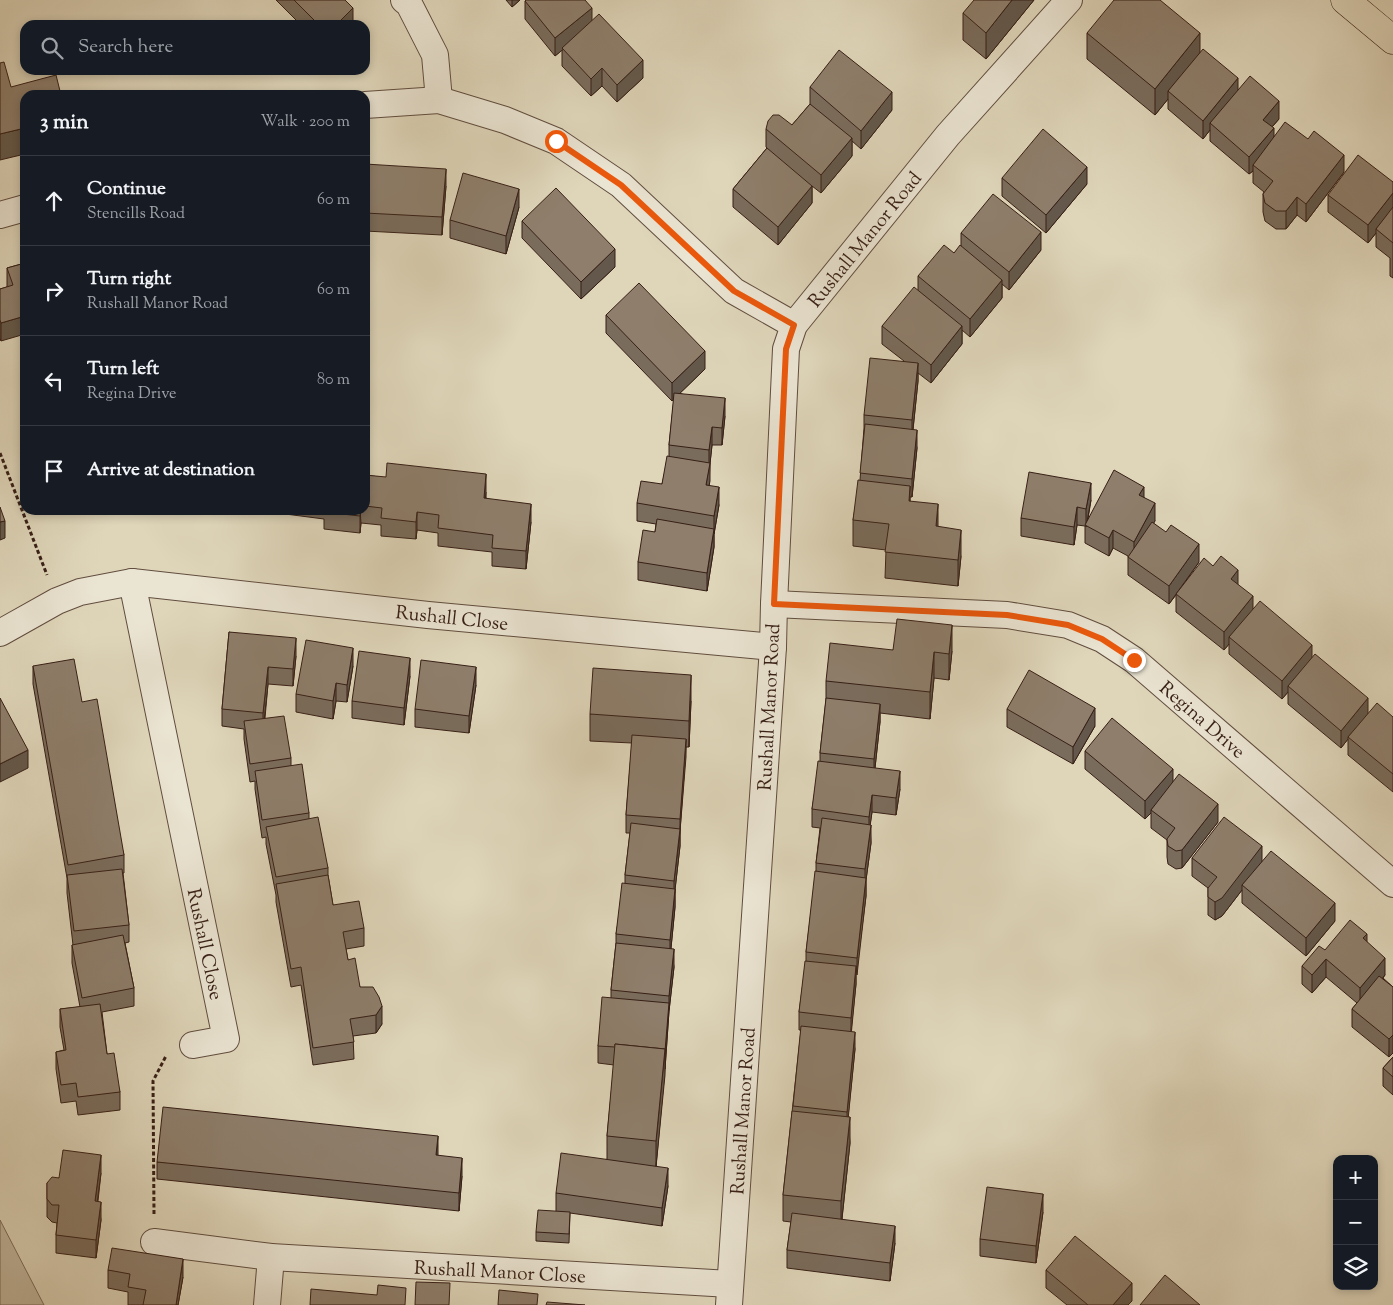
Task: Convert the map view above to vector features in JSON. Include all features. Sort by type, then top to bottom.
[{"type":"main road","points":[[1345,0],[1393,40]]},
{"type":"street","points":[[404,0],[408,4],[435,55],[440,100]]},
{"type":"street","name":"Rushall Manor Road","points":[[730,1294],[773,647],[786,349],[794,325],[948,134],[1069,0]]},
{"type":"street","points":[[370,105],[440,100],[505,120],[556,141],[621,185],[734,291],[794,325]]},
{"type":"street","points":[[0,215],[20,209]]},
{"type":"street","name":"Rushall Close","points":[[132,582],[226,1039],[193,1045]]},
{"type":"street","name":"Rushall Close","points":[[0,633],[57,601],[80,592],[132,582],[428,616],[773,647]]},
{"type":"street","name":"Regina Drive","points":[[774,604],[1007,615],[1068,625],[1102,639],[1134,660],[1393,884]]},
{"type":"street","name":"Rushall Manor Close","points":[[154,1242],[271,1257],[730,1294]]},
{"type":"street","points":[[267,1305],[271,1257]]},
{"type":"path","points":[[0,453],[20,505]]},
{"type":"path","points":[[24,515],[57,601]]},
{"type":"path","points":[[154,1242],[153,1081],[170,1051],[180,1050],[193,1045]]},
{"type":"shaded area","points":[[0,1220],[44,1305],[0,1305]]},
{"type":"building","points":[[294,0],[345,0],[353,8],[341,20],[314,20]]},
{"type":"building","points":[[526,0],[585,0],[592,8],[555,38]]},
{"type":"building","points":[[974,0],[1012,0],[986,33],[963,13]]},
{"type":"building","points":[[1114,0],[1160,0],[1200,33],[1155,89],[1087,33]]},
{"type":"building","points":[[599,14],[643,60],[617,85],[602,68],[591,79],[562,48]]},
{"type":"building","points":[[1203,49],[1238,78],[1203,121],[1168,91]]},
{"type":"building","points":[[839,50],[892,92],[861,131],[810,87]]},
{"type":"building","points":[[4,62],[11,87],[56,75],[60,90],[20,90],[20,129],[0,134],[0,63]]},
{"type":"building","points":[[1250,76],[1279,101],[1263,120],[1274,128],[1249,157],[1210,123]]},
{"type":"building","points":[[810,104],[852,138],[821,175],[766,129],[768,121],[773,115],[779,115],[792,125]]},
{"type":"building","points":[[1285,122],[1308,139],[1314,131],[1344,155],[1306,204],[1297,197],[1286,211],[1276,211],[1265,203],[1263,194],[1273,181],[1253,165]]},
{"type":"building","points":[[1043,129],[1087,167],[1046,215],[1002,178]]},
{"type":"building","points":[[767,148],[812,186],[778,227],[733,189]]},
{"type":"building","points":[[1358,155],[1393,182],[1393,193],[1368,225],[1328,195]]},
{"type":"building","points":[[370,164],[446,169],[442,217],[370,213]]},
{"type":"building","points":[[463,173],[519,189],[506,236],[450,220]]},
{"type":"building","points":[[556,188],[615,249],[581,282],[522,221]]},
{"type":"building","points":[[993,194],[1041,232],[1009,272],[961,233]]},
{"type":"building","points":[[1393,207],[1393,243],[1376,229]]},
{"type":"building","points":[[944,245],[954,253],[960,245],[1002,280],[970,319],[918,276]]},
{"type":"building","points":[[20,264],[20,317],[1,323],[0,289],[13,285],[7,268]]},
{"type":"building","points":[[639,283],[705,351],[672,383],[606,315]]},
{"type":"building","points":[[914,287],[962,326],[931,365],[882,326]]},
{"type":"building","points":[[870,358],[918,363],[912,420],[864,415]]},
{"type":"building","points":[[674,393],[725,398],[722,428],[712,427],[709,450],[669,445]]},
{"type":"building","points":[[865,424],[917,430],[912,479],[860,473]]},
{"type":"building","points":[[667,456],[710,463],[706,485],[719,487],[714,516],[637,503],[641,481],[662,484]]},
{"type":"building","points":[[387,463],[486,474],[484,498],[531,504],[526,551],[492,548],[493,535],[438,528],[439,515],[417,512],[416,522],[381,518],[382,508],[370,507],[370,475],[386,477]]},
{"type":"building","points":[[1114,470],[1144,487],[1139,495],[1155,503],[1134,542],[1113,530],[1109,538],[1085,525]]},
{"type":"building","points":[[1029,472],[1091,483],[1086,509],[1077,507],[1074,527],[1021,518]]},
{"type":"building","points":[[858,480],[910,486],[909,501],[938,504],[936,526],[961,530],[958,560],[885,552],[889,524],[853,520]]},
{"type":"building","points":[[0,507],[5,521],[0,522]]},
{"type":"building","points":[[657,519],[714,529],[707,573],[638,562],[643,530],[655,532]]},
{"type":"building","points":[[1152,522],[1166,532],[1171,525],[1199,544],[1169,586],[1128,557]]},
{"type":"building","points":[[1221,556],[1238,570],[1231,579],[1253,596],[1224,632],[1176,594],[1204,558],[1213,566]]},
{"type":"building","points":[[1260,601],[1312,645],[1282,681],[1229,637]]},
{"type":"building","points":[[897,619],[952,625],[949,654],[934,652],[930,692],[826,681],[830,643],[893,650]]},
{"type":"building","points":[[229,632],[296,638],[293,669],[268,667],[263,713],[222,709]]},
{"type":"building","points":[[306,640],[353,648],[347,685],[336,683],[333,701],[296,694]]},
{"type":"building","points":[[359,651],[410,658],[404,708],[352,701]]},
{"type":"building","points":[[1315,654],[1368,698],[1341,731],[1288,686]]},
{"type":"building","points":[[74,659],[82,702],[97,699],[124,855],[68,865],[33,666]]},
{"type":"building","points":[[421,660],[476,667],[469,716],[415,709]]},
{"type":"building","points":[[593,668],[691,675],[689,721],[590,714]]},
{"type":"building","points":[[1029,670],[1095,708],[1073,747],[1007,709]]},
{"type":"building","points":[[0,698],[28,750],[0,764]]},
{"type":"building","points":[[826,698],[880,704],[874,759],[820,753]]},
{"type":"building","points":[[1377,703],[1393,717],[1393,774],[1348,737]]},
{"type":"building","points":[[284,716],[291,758],[250,764],[244,721]]},
{"type":"building","points":[[1112,718],[1173,769],[1145,801],[1085,751]]},
{"type":"building","points":[[632,735],[686,739],[680,819],[626,815]]},
{"type":"building","points":[[818,761],[900,771],[896,798],[872,795],[869,817],[812,809]]},
{"type":"building","points":[[302,764],[309,813],[262,820],[255,771]]},
{"type":"building","points":[[1179,774],[1218,804],[1182,850],[1176,851],[1168,846],[1167,839],[1175,828],[1151,810]]},
{"type":"building","points":[[318,817],[328,868],[276,877],[266,827]]},
{"type":"building","points":[[1224,817],[1262,846],[1222,898],[1215,902],[1208,897],[1208,888],[1217,877],[1192,858]]},
{"type":"building","points":[[822,818],[871,825],[865,869],[816,863]]},
{"type":"building","points":[[631,823],[680,829],[674,881],[625,875]]},
{"type":"building","points":[[1271,851],[1335,903],[1306,938],[1242,885]]},
{"type":"building","points":[[122,869],[129,925],[74,931],[67,875]]},
{"type":"building","points":[[815,871],[866,878],[857,958],[806,952]]},
{"type":"building","points":[[328,875],[333,905],[359,901],[364,928],[343,932],[348,960],[355,958],[360,987],[373,987],[382,1006],[376,1015],[350,1019],[354,1042],[313,1048],[301,967],[291,969],[276,884]]},
{"type":"building","points":[[622,883],[675,889],[670,940],[616,934]]},
{"type":"building","points":[[1350,920],[1367,934],[1363,938],[1385,958],[1360,988],[1326,959],[1312,975],[1302,966],[1319,946],[1325,950]]},
{"type":"building","points":[[123,935],[134,988],[82,998],[72,945]]},
{"type":"building","points":[[616,943],[674,949],[669,996],[611,990]]},
{"type":"building","points":[[805,961],[856,966],[851,1018],[799,1012]]},
{"type":"building","points":[[1379,976],[1393,987],[1393,1035],[1389,1039],[1352,1009]]},
{"type":"building","points":[[602,997],[669,1003],[665,1051],[665,1049],[615,1044],[615,1047],[598,1046]]},
{"type":"building","points":[[100,1004],[107,1054],[114,1053],[120,1092],[78,1097],[76,1083],[61,1085],[56,1052],[66,1050],[60,1009]]},
{"type":"building","points":[[801,1026],[855,1032],[847,1112],[793,1106]]},
{"type":"building","points":[[615,1044],[665,1049],[656,1141],[607,1136]]},
{"type":"building","points":[[1393,1057],[1393,1077],[1383,1068]]},
{"type":"building","points":[[163,1107],[438,1136],[436,1155],[462,1158],[459,1193],[157,1162]]},
{"type":"building","points":[[792,1111],[850,1117],[841,1201],[783,1195]]},
{"type":"building","points":[[63,1150],[101,1155],[95,1201],[101,1202],[96,1240],[56,1235],[59,1205],[52,1205],[47,1199],[47,1183],[52,1177],[59,1178]]},
{"type":"building","points":[[561,1153],[668,1168],[662,1208],[556,1193]]},
{"type":"building","points":[[987,1187],[1043,1194],[1036,1246],[980,1239]]},
{"type":"building","points":[[538,1210],[570,1212],[569,1234],[536,1232]]},
{"type":"building","points":[[792,1213],[895,1226],[890,1263],[787,1250]]},
{"type":"building","points":[[1075,1236],[1132,1283],[1113,1305],[1088,1305],[1046,1270]]},
{"type":"building","points":[[112,1248],[183,1259],[176,1305],[143,1305],[146,1290],[128,1287],[130,1274],[108,1270]]},
{"type":"building","points":[[1165,1275],[1200,1305],[1140,1305]]},
{"type":"building","points":[[416,1282],[450,1283],[449,1305],[415,1305]]},
{"type":"building","points":[[378,1285],[406,1288],[405,1305],[310,1305],[311,1289],[377,1295]]},
{"type":"building","points":[[499,1290],[538,1294],[537,1305],[498,1305]]},
{"type":"building","points":[[547,1302],[585,1305],[546,1305]]},
{"type":"route","points":[[556,141],[621,185],[734,291],[794,325],[786,349],[774,604],[1007,615],[1068,625],[1102,639],[1134,660]]}]
